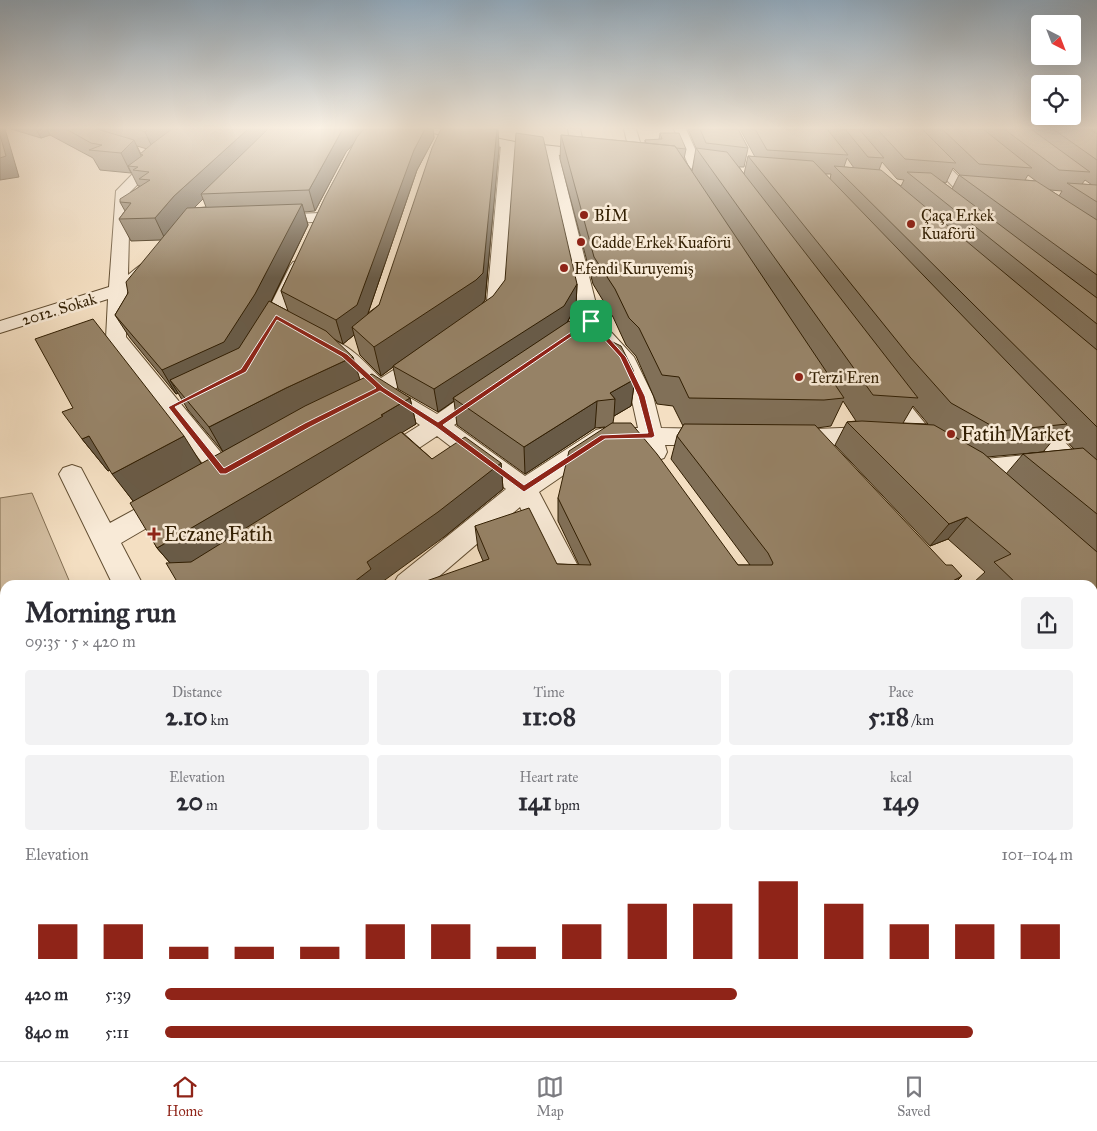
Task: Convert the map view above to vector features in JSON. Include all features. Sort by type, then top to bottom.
[{"type":"street","points":[[104,539],[215,477],[179,403],[116,338],[123,191],[135,179]]},
{"type":"street","points":[[463,330],[487,313],[496,301],[505,179]]},
{"type":"street","points":[[555,179],[591,321],[623,357],[642,396],[656,460],[668,476]]},
{"type":"street","points":[[953,179],[965,191]]},
{"type":"street","points":[[946,190],[983,193]]},
{"type":"street","points":[[256,220],[325,210],[313,236]]},
{"type":"street","name":"2012. Sokak","points":[[0,327],[118,290],[159,261],[170,248]]},
{"type":"street","points":[[254,355],[290,325],[305,254]]},
{"type":"street","points":[[570,336],[591,321]]},
{"type":"street","points":[[290,325],[352,349],[380,388],[438,425],[524,489],[570,580]]},
{"type":"street","points":[[332,413],[380,388],[440,348]]},
{"type":"street","points":[[874,374],[924,438],[975,470],[996,488]]},
{"type":"street","points":[[362,473],[501,383]]},
{"type":"street","points":[[1014,402],[1067,460],[1097,488]]},
{"type":"street","points":[[772,437],[811,438],[844,426],[924,438]]},
{"type":"street","points":[[414,580],[524,489],[604,436],[732,437]]},
{"type":"street","points":[[811,438],[832,460]]},
{"type":"street","points":[[975,470],[1067,460]]},
{"type":"street","points":[[72,474],[125,580]]},
{"type":"shaded area","points":[[32,493],[69,580],[0,580],[0,498]]},
{"type":"building","points":[[139,179],[193,179],[174,196],[155,218],[119,219],[131,203],[120,202],[120,199],[150,180]]},
{"type":"building","points":[[217,179],[315,179],[309,190],[201,194]]},
{"type":"building","points":[[335,179],[404,179],[357,305],[336,320],[281,291]]},
{"type":"building","points":[[422,179],[492,179],[483,273],[476,280],[374,347],[352,327],[379,305]]},
{"type":"building","points":[[513,179],[553,179],[577,284],[564,306],[434,389],[393,366],[493,296],[505,280]]},
{"type":"building","points":[[573,179],[697,179],[844,398],[824,400],[689,398],[679,377],[662,375],[639,328],[629,318],[615,289],[594,257]]},
{"type":"building","points":[[718,179],[748,179],[918,398],[873,395]]},
{"type":"building","points":[[766,179],[830,179],[1067,424],[1001,431],[951,403],[910,357]]},
{"type":"building","points":[[847,179],[891,179],[1097,350],[1097,427]]},
{"type":"building","points":[[915,179],[938,179],[1097,298],[1097,324]]},
{"type":"building","points":[[964,179],[1036,181],[1097,220],[1097,275]]},
{"type":"building","points":[[1067,183],[1097,185],[1097,202]]},
{"type":"building","points":[[302,204],[255,294],[224,342],[162,370],[115,315],[128,293],[126,282],[187,208]]},
{"type":"building","points":[[269,301],[326,331],[353,357],[209,427],[170,380],[239,348]]},
{"type":"building","points":[[93,319],[184,436],[112,474],[89,436],[82,439],[62,412],[73,408],[35,339]]},
{"type":"building","points":[[569,321],[621,346],[633,370],[635,379],[610,393],[615,399],[597,401],[524,447],[453,398]]},
{"type":"building","points":[[372,374],[410,398],[381,415],[383,416],[157,548],[130,503],[305,406]]},
{"type":"building","points":[[862,421],[934,425],[983,453],[1097,552],[1097,580],[1013,580],[994,562],[1011,554],[967,517],[949,524],[847,422]]},
{"type":"building","points":[[612,423],[631,423],[657,454],[738,565],[772,565],[773,563],[768,553],[677,436],[684,424],[815,425],[946,565],[952,565],[962,576],[954,580],[429,580],[489,559],[475,526],[529,508],[557,564],[591,565],[558,498],[569,451]]},
{"type":"building","points":[[401,432],[432,459],[465,437],[501,463],[438,512],[367,562],[371,569],[357,580],[176,580],[166,563],[191,562]]},
{"type":"building","points":[[1083,448],[1097,460],[1097,514],[1023,454]]},
{"type":"place","name":"BİM","points":[[584,215]]},
{"type":"place","name":"Çaça Erkek Kuaförü","points":[[911,224]]},
{"type":"place","name":"Cadde Erkek Kuaförü","points":[[581,242]]},
{"type":"place","name":"Efendi Kuruyemiş","points":[[564,268]]},
{"type":"place","name":"Terzi Eren","points":[[799,377]]},
{"type":"place","name":"Fatih Market","points":[[951,434]]},
{"type":"place","name":"Eczane Fatih","points":[[154,534]]},
{"type":"route","points":[[591,321],[438,425],[380,388],[307,425],[223,472],[171,407],[244,371],[260,347],[276,317],[344,355],[380,388],[438,425],[524,489],[604,436],[652,436],[642,396],[623,357],[591,321]]}]
